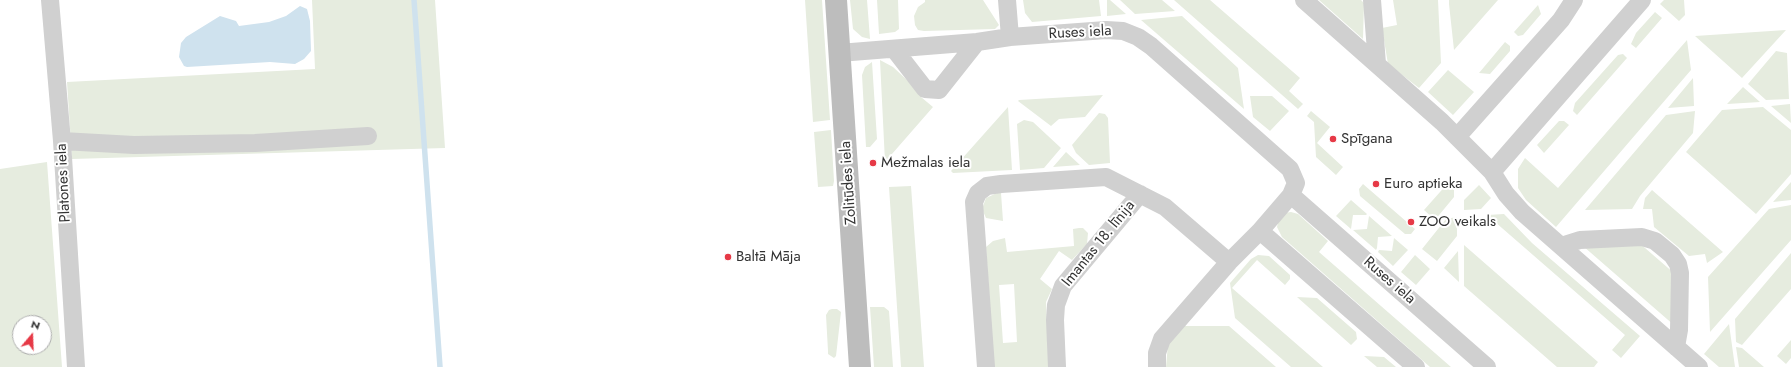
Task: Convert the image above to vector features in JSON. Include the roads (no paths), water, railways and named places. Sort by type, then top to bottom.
[{"type":"street","name":"Platones iela","points":[[50,0],[62,141],[76,367]]},
{"type":"street","name":"Zolitūdes iela","points":[[836,0],[860,367]]},
{"type":"street","points":[[1007,0],[1010,37]]},
{"type":"street","points":[[1304,0],[1457,137],[1492,172],[1506,194],[1522,212],[1699,367]]},
{"type":"street","points":[[1372,0],[1377,64]]},
{"type":"street","points":[[1457,137],[1561,20],[1574,0]]},
{"type":"street","points":[[1492,172],[1642,0]]},
{"type":"street","name":"Ruses iela","points":[[840,53],[977,42],[1010,37],[1106,30],[1124,31],[1138,37],[1151,46],[1290,168],[1296,183],[1291,195],[1487,367]]},
{"type":"street","points":[[894,49],[925,89],[939,90],[977,42]]},
{"type":"street","points":[[62,141],[134,145],[255,143],[368,136]]},
{"type":"street","points":[[986,367],[974,202],[978,194],[987,186],[1106,177],[1165,207],[1229,262]]},
{"type":"street","name":"Imantas 18. līnija","points":[[1058,367],[1055,312],[1056,304],[1063,286],[1140,194]]},
{"type":"street","points":[[1157,367],[1157,353],[1162,339],[1229,262],[1260,231],[1291,195]]},
{"type":"street","points":[[1260,231],[1416,367]]},
{"type":"street","points":[[1561,246],[1580,240],[1642,237],[1655,241],[1672,255],[1678,264],[1680,273],[1679,330],[1676,347]]},
{"type":"water","points":[[300,6],[307,9],[310,21],[311,51],[304,59],[295,64],[270,62],[187,67],[184,66],[179,57],[181,43],[186,37],[220,16],[236,21],[239,26],[269,22],[286,16]]},
{"type":"waterway","points":[[414,0],[440,367]]},
{"type":"place","name":"Spīgana","points":[[1333,139]]},
{"type":"place","name":"Mežmalas iela","points":[[873,163]]},
{"type":"place","name":"Euro aptieka","points":[[1376,184]]},
{"type":"place","name":"ZOO veikals","points":[[1411,222]]},
{"type":"place","name":"Baltā Māja","points":[[728,257]]}]
